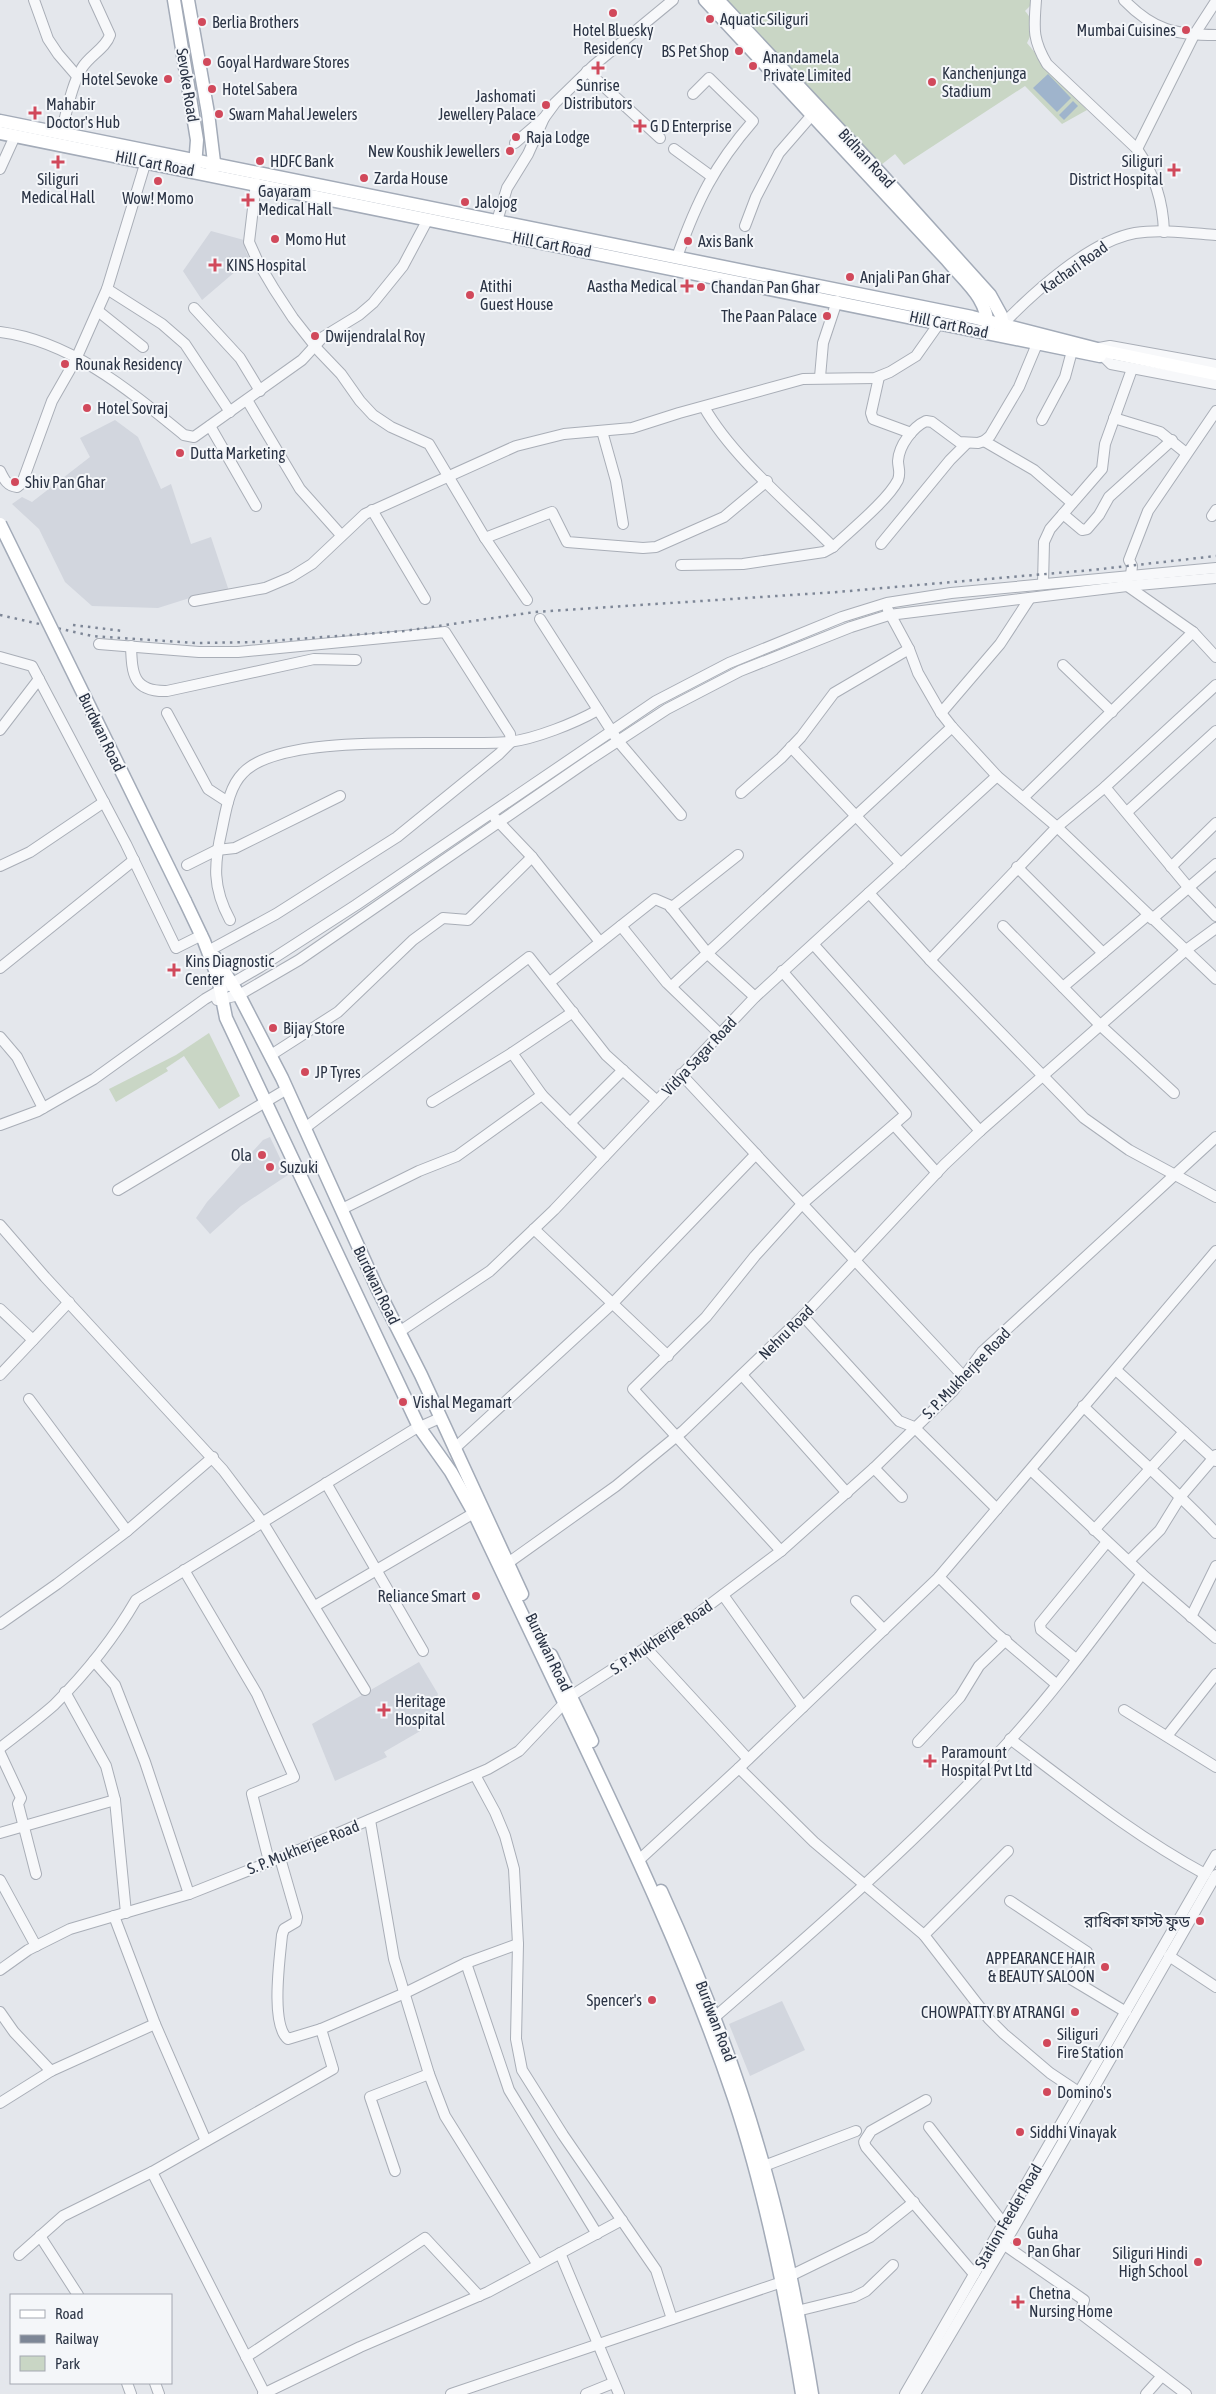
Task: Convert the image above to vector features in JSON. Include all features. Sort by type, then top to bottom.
[{"type":"main road","name":"Sevoke Road","points":[[174,0],[197,140],[195,165]]},
{"type":"main road","name":"Sevoke Road","points":[[188,0],[208,113],[212,168]]},
{"type":"main road","name":"Bidhan Road","points":[[705,0],[741,31]]},
{"type":"main road","name":"Bidhan Road","points":[[718,0],[741,31],[816,112],[947,260],[999,309],[1003,330]]},
{"type":"main road","name":"Hill Cart Road","points":[[0,121],[61,133],[195,165],[497,221],[677,257],[1107,354]]},
{"type":"main road","name":"Hill Cart Road","points":[[0,133],[146,161],[195,165]]},
{"type":"main road","name":"Hill Cart Road","points":[[212,168],[256,184],[940,322],[988,326]]},
{"type":"main road","name":"Bidhan Road","points":[[981,292],[988,326]]},
{"type":"main road","name":"Hill Cart Road","points":[[1003,330],[1037,344],[1072,351],[1107,354]]},
{"type":"main road","points":[[1107,354],[1167,363],[1179,368],[1216,374]]},
{"type":"main road","name":"Burdwan Road","points":[[0,524],[186,901],[205,942],[218,978],[220,996],[226,1018],[419,1427],[426,1440],[451,1472],[504,1566]]},
{"type":"main road","name":"Burdwan Road","points":[[205,942],[233,983],[271,1055],[440,1418],[504,1566],[691,1957],[715,2017],[764,2166],[786,2279],[802,2394]]},
{"type":"main road","name":"Burdwan Road","points":[[642,1858],[735,2100],[786,2279],[797,2311],[812,2394]]},
{"type":"street","points":[[34,0],[48,39],[77,76]]},
{"type":"street","points":[[61,133],[77,76],[88,60],[108,40],[110,35],[94,0]]},
{"type":"street","points":[[528,154],[514,143],[544,118],[587,71],[673,0]]},
{"type":"street","points":[[1036,0],[1034,37],[1048,64],[1137,149],[1154,180],[1163,208],[1164,232]]},
{"type":"street","points":[[1124,0],[1140,16],[1157,27],[1173,33],[1216,35]]},
{"type":"street","points":[[1137,149],[1194,35],[1216,1]]},
{"type":"street","points":[[587,71],[660,138]]},
{"type":"street","points":[[677,257],[691,218],[711,176],[730,148],[753,121],[709,78],[693,94]]},
{"type":"street","points":[[745,226],[756,197],[779,153],[816,112]]},
{"type":"street","points":[[497,221],[508,188],[528,154],[544,118]]},
{"type":"street","points":[[0,169],[15,136]]},
{"type":"street","points":[[674,149],[711,176]]},
{"type":"street","points":[[0,471],[12,486],[17,487],[22,483],[52,401],[76,359],[107,289],[146,161]]},
{"type":"street","points":[[256,184],[249,234],[252,250],[293,318],[338,369],[360,401],[373,415],[392,427],[429,444],[485,538],[526,600]]},
{"type":"street","points":[[0,332],[49,344],[122,386],[188,437],[194,437],[302,360],[330,332],[359,315],[391,282],[410,253],[428,219]]},
{"type":"street","name":"Kachari Road","points":[[1003,330],[1057,277],[1098,248],[1134,233],[1164,232],[1216,235]]},
{"type":"street","points":[[107,289],[162,324],[185,344],[230,412]]},
{"type":"street","points":[[820,377],[824,343],[837,301]]},
{"type":"street","points":[[194,308],[240,358],[260,391]]},
{"type":"street","points":[[98,311],[143,347]]},
{"type":"street","points":[[194,601],[265,588],[291,577],[312,564],[356,521],[372,510],[516,446],[564,434],[632,428],[803,379],[820,377],[868,379],[878,377],[916,356],[940,322]]},
{"type":"street","points":[[681,565],[744,564],[824,552],[833,547],[889,493],[898,481],[900,472],[899,455],[911,433],[926,421],[959,442],[984,441],[990,436],[1019,387],[1037,344]]},
{"type":"street","points":[[1216,365],[1110,346],[1107,354],[1111,364],[1216,384]]},
{"type":"street","points":[[1042,420],[1065,377],[1072,351]]},
{"type":"street","points":[[1043,584],[1044,542],[1050,529],[1102,469],[1105,444],[1132,369]]},
{"type":"street","points":[[878,377],[870,414],[873,419],[911,433]]},
{"type":"street","points":[[247,400],[300,489],[341,535]]},
{"type":"street","points":[[704,407],[713,423],[767,481],[833,547]]},
{"type":"street","points":[[1131,576],[1132,566],[1129,560],[1148,512],[1216,411]]},
{"type":"street","points":[[1114,418],[1152,429],[1172,440],[1186,453]]},
{"type":"street","points":[[210,426],[256,506]]},
{"type":"street","points":[[602,431],[616,481],[623,524]]},
{"type":"street","points":[[1063,514],[1082,530],[1087,529],[1099,515],[1109,497],[1172,440]]},
{"type":"street","points":[[984,441],[1034,470],[1072,503]]},
{"type":"street","points":[[881,544],[950,460],[967,443]]},
{"type":"street","points":[[485,538],[552,512],[567,542],[643,548],[656,547],[724,517],[767,481]]},
{"type":"street","points":[[372,510],[425,599]]},
{"type":"street","points":[[220,996],[233,983],[356,905],[656,701],[729,663],[842,617],[887,603],[951,592],[1216,568]]},
{"type":"street","points":[[1120,576],[1127,586],[1193,632],[1216,657]]},
{"type":"street","points":[[0,1125],[43,1108],[94,1080],[205,999],[239,995],[299,960],[618,741],[667,709],[740,671],[851,627],[889,615],[1127,586],[1216,578]]},
{"type":"street","points":[[941,713],[1000,644],[1030,598]]},
{"type":"street","points":[[887,603],[889,615],[909,649],[918,673],[941,713],[952,727],[996,776],[1057,828],[1216,979]]},
{"type":"street","points":[[540,619],[618,741],[681,815]]},
{"type":"street","points":[[99,644],[199,652],[238,652],[444,632],[504,722],[510,734],[511,742]]},
{"type":"street","points":[[1023,798],[1193,632]]},
{"type":"street","points":[[131,646],[132,672],[135,679],[143,686],[155,691],[167,691],[314,659],[356,660]]},
{"type":"street","points":[[741,793],[807,730],[813,718],[834,693],[909,649]]},
{"type":"street","points":[[0,657],[32,666],[134,860],[176,948],[205,942],[276,914],[397,837],[511,742]]},
{"type":"street","points":[[1063,665],[1112,712]]},
{"type":"street","points":[[0,730],[39,679]]},
{"type":"street","points":[[930,960],[1017,867],[1057,828],[1105,787],[1216,685]]},
{"type":"street","points":[[230,920],[224,908],[214,867],[231,790],[242,773],[254,763],[274,755],[319,746],[511,742],[557,729],[598,710]]},
{"type":"street","points":[[167,713],[208,790],[228,802]]},
{"type":"street","points":[[672,986],[709,954],[855,815],[952,727]]},
{"type":"street","points":[[1127,812],[1216,732]]},
{"type":"street","points":[[791,747],[901,864]]},
{"type":"street","name":"Vidya Sagar Road","points":[[399,1332],[490,1271],[604,1157],[755,997],[996,776]]},
{"type":"street","points":[[1105,787],[1171,867],[1216,916]]},
{"type":"street","points":[[187,865],[217,850],[235,848],[340,796]]},
{"type":"street","points":[[0,866],[30,852],[104,802]]},
{"type":"street","points":[[491,814],[532,858],[600,942]]},
{"type":"street","points":[[1171,867],[1216,822]]},
{"type":"street","points":[[671,908],[738,854]]},
{"type":"street","points":[[271,1055],[338,1012],[413,940],[443,918],[468,920],[532,858]]},
{"type":"street","points":[[2,963],[134,860]]},
{"type":"street","points":[[1063,987],[1216,864]]},
{"type":"street","points":[[1017,867],[1103,953]]},
{"type":"street","points":[[870,893],[930,960],[1084,1118],[1129,1150],[1173,1176],[1216,1198]]},
{"type":"street","points":[[550,982],[656,899],[662,900],[671,908],[709,954],[755,997]]},
{"type":"street","points":[[621,926],[667,983],[720,1034]]},
{"type":"street","points":[[1003,926],[1101,1026],[1174,1093]]},
{"type":"street","name":"Nehru Road","points":[[504,1566],[616,1486],[683,1431],[803,1316],[937,1173],[980,1131],[1186,950],[1216,928]]},
{"type":"street","points":[[814,944],[980,1131]]},
{"type":"street","points":[[305,1128],[529,956],[606,1054],[656,1101]]},
{"type":"street","points":[[781,1551],[633,1389],[706,1317],[755,1256],[802,1204],[906,1114],[782,971]]},
{"type":"street","points":[[432,1102],[512,1053],[573,1012]]},
{"type":"street","points":[[0,1037],[17,1057],[43,1108]]},
{"type":"street","points":[[512,1053],[542,1095],[604,1157]]},
{"type":"street","points":[[570,1123],[623,1070]]},
{"type":"street","points":[[681,1074],[963,1376]]},
{"type":"street","points":[[118,1190],[287,1089]]},
{"type":"street","points":[[342,1210],[419,1171],[458,1156],[542,1095]]},
{"type":"street","points":[[894,1125],[937,1173]]},
{"type":"street","name":"S. P. Mukherjee Road","points":[[0,1970],[36,1946],[70,1929],[189,1894],[280,1858],[323,1838],[475,1775],[519,1751],[567,1699],[723,1595],[781,1551],[847,1493],[953,1391],[982,1352],[1216,1137]]},
{"type":"street","points":[[454,1449],[613,1303],[756,1154]]},
{"type":"street","points":[[0,1225],[213,1456],[263,1523],[365,1690]]},
{"type":"street","points":[[534,1228],[668,1356]]},
{"type":"street","points":[[642,1858],[939,1577],[1083,1406],[1214,1257]]},
{"type":"street","points":[[0,1375],[69,1302]]},
{"type":"street","points":[[0,1309],[33,1340]]},
{"type":"street","points":[[803,1316],[899,1421],[914,1427],[997,1509]]},
{"type":"street","points":[[1116,1370],[1215,1458],[1181,1496],[1160,1530],[1129,1561]]},
{"type":"street","points":[[742,1375],[847,1493]]},
{"type":"street","points":[[29,1399],[127,1531]]},
{"type":"street","points":[[1083,1406],[1150,1470],[1181,1496],[1216,1533]]},
{"type":"street","points":[[0,1748],[53,1705],[94,1661],[119,1629],[136,1600],[419,1427],[440,1418]]},
{"type":"street","points":[[1094,1530],[1184,1432]]},
{"type":"street","points":[[1,1622],[57,1584],[127,1531],[213,1456]]},
{"type":"street","points":[[874,1468],[902,1497]]},
{"type":"street","points":[[1031,1470],[1106,1542],[1216,1638]]},
{"type":"street","points":[[326,1483],[423,1651]]},
{"type":"street","points":[[315,1606],[474,1513]]},
{"type":"street","points":[[1076,1659],[1041,1630],[1040,1624],[1106,1542]]},
{"type":"street","points":[[1191,1617],[1216,1566]]},
{"type":"street","points":[[184,1570],[257,1694],[294,1777],[252,1794],[269,1861]]},
{"type":"street","points":[[715,2017],[866,1885],[1010,1740],[1142,1574]]},
{"type":"street","points":[[939,1577],[1056,1684]]},
{"type":"street","points":[[723,1595],[803,1707]]},
{"type":"street","points":[[856,1601],[884,1630]]},
{"type":"street","points":[[918,1742],[960,1697],[979,1666],[1006,1640]]},
{"type":"street","points":[[646,1648],[748,1759]]},
{"type":"street","points":[[94,1661],[115,1685],[145,1762],[189,1894]]},
{"type":"street","points":[[1167,1736],[1216,1674]]},
{"type":"street","points":[[65,1692],[106,1766],[115,1800],[126,1913]]},
{"type":"street","points":[[1124,1710],[1216,1767]]},
{"type":"street","points":[[1010,1740],[1112,1816],[1167,1853],[1211,1874]]},
{"type":"street","points":[[0,1752],[21,1798],[18,1804],[36,1874]]},
{"type":"street","points":[[739,1768],[814,1842],[924,1935],[988,2019],[1050,2073],[1084,2095]]},
{"type":"street","points":[[475,1775],[495,1812],[514,1868],[518,1944],[516,2039],[522,2070],[563,2135],[656,2270],[672,2319]]},
{"type":"street","points":[[0,1833],[115,1800]]},
{"type":"street","points":[[370,1820],[394,1959],[429,2074],[445,2116],[538,2265]]},
{"type":"street","points":[[924,1935],[1008,1852]]},
{"type":"street","name":"Station Feeder Road","points":[[905,2394],[1004,2224],[1169,1956],[1211,1874],[1216,1855]]},
{"type":"street","points":[[280,1858],[296,1917],[296,1922],[284,1929],[282,1935],[277,2004],[284,2036],[288,2039],[321,2029],[405,1993],[466,1963],[518,1944]]},
{"type":"street","name":"Station Feeder Road","points":[[915,2394],[1003,2244],[1084,2095],[1126,2012],[1211,1874]]},
{"type":"street","points":[[0,1880],[36,1946]]},
{"type":"street","points":[[1010,1901],[1087,1952],[1071,1979],[1126,2012]]},
{"type":"street","points":[[114,1916],[155,2024],[206,2141]]},
{"type":"street","points":[[1169,1956],[1216,1987]]},
{"type":"street","points":[[466,1963],[509,2090],[596,2234]]},
{"type":"street","points":[[0,2012],[14,2032],[51,2070]]},
{"type":"street","points":[[0,2103],[51,2070],[155,2024]]},
{"type":"street","points":[[19,2255],[63,2216],[152,2172],[333,2069],[321,2029]]},
{"type":"street","points":[[395,2171],[370,2096],[429,2074]]},
{"type":"street","points":[[926,2100],[872,2131],[864,2142],[866,2148],[974,2274]]},
{"type":"street","points":[[929,2127],[1004,2224]]},
{"type":"street","points":[[764,2166],[856,2131]]},
{"type":"street","points":[[152,2172],[264,2394],[360,2347],[479,2296],[622,2220]]},
{"type":"street","points":[[451,2394],[466,2391],[786,2279],[870,2237],[914,2202]]},
{"type":"street","points":[[40,2236],[77,2294]]},
{"type":"street","points":[[246,2357],[425,2238],[479,2296]]},
{"type":"street","points":[[1003,2244],[1084,2300],[1080,2313],[1161,2377],[1186,2394]]},
{"type":"street","points":[[560,2253],[619,2394]]},
{"type":"street","points":[[797,2311],[854,2297],[866,2291],[893,2265]]},
{"type":"street","points":[[1146,2394],[1161,2377]]},
{"type":"street","points":[[586,2394],[613,2383]]},
{"type":"shaded area","name":"KINS Hospital","points":[[211,231],[244,240],[246,252],[250,259],[202,300],[183,271]]},
{"type":"shaded area","points":[[115,420],[138,437],[161,489],[171,484],[191,544],[211,537],[229,591],[196,596],[158,608],[92,606],[65,582],[39,529],[12,504],[22,497],[32,502],[90,457],[80,438]]},
{"type":"shaded area","points":[[270,1137],[288,1175],[241,1206],[210,1234],[196,1218],[207,1202],[263,1140]]},
{"type":"shaded area","name":"Heritage Hospital","points":[[419,1662],[438,1694],[422,1730],[384,1752],[387,1757],[335,1781],[312,1724]]},
{"type":"shaded area","points":[[782,2001],[805,2050],[750,2076],[729,2024]]},
{"type":"green space","name":"Kanchenjunga Stadium","points":[[727,0],[1030,0],[1033,3],[1025,11],[1030,18],[1032,26],[1027,43],[1056,78],[1087,110],[1062,124],[1025,86],[904,165],[895,154],[881,165]]},
{"type":"green space","points":[[209,1033],[240,1096],[219,1109],[184,1056],[166,1068],[168,1071],[116,1102],[109,1089],[176,1055]]},
{"type":"water","points":[[1048,74],[1071,98],[1057,112],[1033,88]]},
{"type":"water","points":[[1073,101],[1078,106],[1064,120],[1059,115]]},
{"type":"railway","points":[[0,615],[92,636],[195,643],[257,642],[404,631],[535,612],[837,592],[1092,570],[1216,556]]},
{"type":"railway","points":[[73,625],[123,631]]},
{"type":"place","name":"Hotel Bluesky Residency","points":[[613,13]]},
{"type":"place","name":"Aquatic Siliguri","points":[[710,19]]},
{"type":"place","name":"Berlia Brothers","points":[[202,22]]},
{"type":"place","name":"Mumbai Cuisines","points":[[1186,30]]},
{"type":"place","name":"BS Pet Shop","points":[[739,51]]},
{"type":"place","name":"Goyal Hardware Stores","points":[[207,62]]},
{"type":"place","name":"Anandamela Private Limited","points":[[753,66]]},
{"type":"place","name":"Sunrise Distributors","points":[[598,68]]},
{"type":"place","name":"Hotel Sevoke","points":[[168,79]]},
{"type":"place","name":"Kanchenjunga Stadium","points":[[932,82]]},
{"type":"place","name":"Hotel Sabera","points":[[212,89]]},
{"type":"place","name":"Jashomati Jewellery Palace","points":[[546,105]]},
{"type":"place","name":"Mahabir Doctor's Hub","points":[[35,113]]},
{"type":"place","name":"Swarn Mahal Jewelers","points":[[219,114]]},
{"type":"place","name":"G D Enterprise","points":[[640,126]]},
{"type":"place","name":"Raja Lodge","points":[[516,137]]},
{"type":"place","name":"New Koushik Jewellers","points":[[510,151]]},
{"type":"place","name":"HDFC Bank","points":[[260,161]]},
{"type":"place","name":"Siliguri Medical Hall","points":[[58,162]]},
{"type":"place","name":"Siliguri District Hospital","points":[[1174,170]]},
{"type":"place","name":"Zarda House","points":[[364,178]]},
{"type":"place","name":"Wow! Momo","points":[[158,181]]},
{"type":"place","name":"Gayaram Medical Hall","points":[[248,200]]},
{"type":"place","name":"Jalojog","points":[[465,202]]},
{"type":"place","name":"Momo Hut","points":[[275,239]]},
{"type":"place","name":"Axis Bank","points":[[688,241]]},
{"type":"place","name":"KINS Hospital","points":[[215,265]]},
{"type":"place","name":"Anjali Pan Ghar","points":[[850,277]]},
{"type":"place","name":"Aastha Medical","points":[[687,286]]},
{"type":"place","name":"Chandan Pan Ghar","points":[[701,287]]},
{"type":"place","name":"Atithi Guest House","points":[[470,295]]},
{"type":"place","name":"The Paan Palace","points":[[827,316]]},
{"type":"place","name":"Dwijendralal Roy","points":[[315,336]]},
{"type":"place","name":"Rounak Residency","points":[[65,364]]},
{"type":"place","name":"Hotel Sovraj","points":[[87,408]]},
{"type":"place","name":"Dutta Marketing","points":[[180,453]]},
{"type":"place","name":"Shiv Pan Ghar","points":[[15,482]]},
{"type":"place","name":"Kins Diagnostic Center","points":[[174,970]]},
{"type":"place","name":"Bijay Store","points":[[273,1028]]},
{"type":"place","name":"JP Tyres","points":[[305,1072]]},
{"type":"place","name":"Ola","points":[[262,1155]]},
{"type":"place","name":"Suzuki","points":[[270,1167]]},
{"type":"place","name":"Vishal Megamart","points":[[403,1402]]},
{"type":"place","name":"Reliance Smart","points":[[476,1596]]},
{"type":"place","name":"Heritage Hospital","points":[[384,1710]]},
{"type":"place","name":"Paramount Hospital Pvt Ltd","points":[[930,1761]]},
{"type":"place","name":"রাধিকা ফাস্ট ফুড","points":[[1200,1921]]},
{"type":"place","name":"APPEARANCE HAIR & BEAUTY SALOON","points":[[1105,1967]]},
{"type":"place","name":"Spencer's","points":[[652,2000]]},
{"type":"place","name":"CHOWPATTY BY ATRANGI","points":[[1075,2012]]},
{"type":"place","name":"Siliguri Fire Station","points":[[1047,2043]]},
{"type":"place","name":"Domino's","points":[[1047,2092]]},
{"type":"place","name":"Siddhi Vinayak","points":[[1020,2132]]},
{"type":"place","name":"Guha Pan Ghar","points":[[1017,2242]]},
{"type":"place","name":"Siliguri Hindi High School","points":[[1198,2262]]},
{"type":"place","name":"Chetna Nursing Home","points":[[1018,2302]]}]
